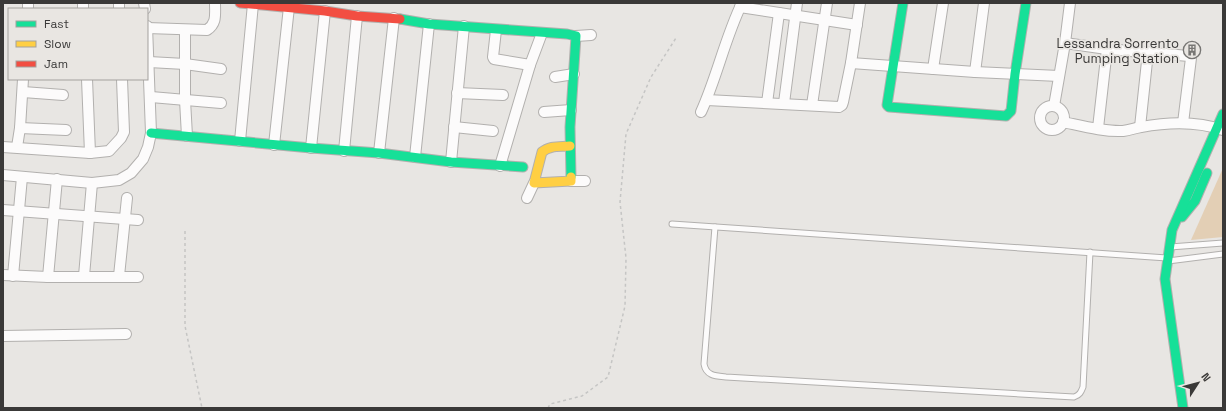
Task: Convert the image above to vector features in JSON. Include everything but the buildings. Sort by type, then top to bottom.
[{"type":"street","points":[[148,27],[207,30],[212,27],[215,21],[215,3]]},
{"type":"street","points":[[240,3],[289,7],[357,16],[394,18],[429,24],[567,34],[576,36],[591,35]]},
{"type":"street","points":[[784,103],[797,3]]},
{"type":"street","points":[[812,105],[827,3]]},
{"type":"street","points":[[707,100],[839,107],[842,105],[851,63],[860,3]]},
{"type":"street","points":[[903,3],[887,105],[889,107],[1006,116],[1012,111],[1015,74],[1026,3]]},
{"type":"street","points":[[933,69],[943,3]]},
{"type":"street","points":[[975,72],[984,3]]},
{"type":"street","points":[[1054,106],[1065,44],[1070,3]]},
{"type":"street","points":[[240,141],[253,4]]},
{"type":"street","points":[[701,112],[707,100],[730,29],[741,5],[779,13],[857,24]]},
{"type":"street","points":[[274,144],[289,7]]},
{"type":"street","points":[[310,148],[325,11]]},
{"type":"street","points":[[767,103],[779,13]]},
{"type":"street","points":[[344,151],[357,16]]},
{"type":"street","points":[[379,153],[394,18]]},
{"type":"street","points":[[416,157],[429,24]]},
{"type":"street","points":[[451,162],[464,26]]},
{"type":"street","points":[[185,30],[185,100],[187,136]]},
{"type":"street","points":[[496,30],[494,59],[530,65]]},
{"type":"street","points":[[500,166],[530,65],[542,33]]},
{"type":"street","points":[[571,181],[571,110],[576,36]]},
{"type":"street","points":[[3,175],[92,183],[120,180],[131,173],[143,159],[152,134],[148,44]]},
{"type":"street","points":[[1065,44],[1189,56],[1184,123]]},
{"type":"street","points":[[1098,128],[1107,49]]},
{"type":"street","points":[[1140,127],[1148,52]]},
{"type":"street","points":[[149,62],[185,64],[221,69]]},
{"type":"street","points":[[851,63],[975,72],[1059,76]]},
{"type":"street","points":[[556,77],[574,74]]},
{"type":"street","points":[[17,147],[20,128],[23,80]]},
{"type":"street","points":[[86,80],[90,153]]},
{"type":"street","points":[[3,146],[90,153],[109,151],[121,138],[124,132],[122,80]]},
{"type":"street","points":[[23,92],[64,95]]},
{"type":"street","points":[[457,92],[503,95]]},
{"type":"street","points":[[151,97],[221,103]]},
{"type":"street","points":[[1050,105],[1054,106],[1057,106],[1062,111],[1064,118],[1062,124],[1057,129],[1050,130],[1044,127],[1040,121],[1040,114],[1044,108],[1050,105]]},
{"type":"street","points":[[544,112],[571,110]]},
{"type":"street","points":[[1172,230],[1195,201],[1212,162],[1221,132],[1223,114]]},
{"type":"street","points":[[1063,122],[1122,131],[1133,130],[1140,127],[1184,123],[1200,125],[1221,132]]},
{"type":"street","points":[[454,127],[493,131]]},
{"type":"street","points":[[20,128],[66,130]]},
{"type":"street","points":[[1183,408],[1165,279],[1167,260],[1172,230],[1221,132]]},
{"type":"street","points":[[152,134],[379,153],[451,162],[500,166],[523,166]]},
{"type":"street","points":[[527,198],[534,183],[544,149],[547,147],[570,146]]},
{"type":"street","points":[[22,177],[8,275],[48,277],[138,276]]},
{"type":"street","points":[[48,277],[57,179]]},
{"type":"street","points":[[534,183],[585,181]]},
{"type":"street","points":[[84,276],[92,183]]},
{"type":"street","points":[[119,276],[124,242],[127,198]]},
{"type":"street","points":[[3,210],[138,220]]},
{"type":"street","points":[[3,336],[126,334]]},
{"type":"lane","points":[[672,224],[1090,252],[1167,260],[1223,254]]},
{"type":"lane","points":[[715,227],[704,364],[708,373],[714,376],[726,377],[1074,397],[1081,392],[1083,387],[1090,252]]},
{"type":"lane","points":[[1169,248],[1223,243]]},
{"type":"path","points":[[548,408],[550,404],[582,396],[608,377],[625,306],[626,258],[620,202],[626,134],[651,77],[676,38]]},
{"type":"path","points":[[185,231],[185,326],[202,408]]},
{"type":"shaded area","points":[[1223,168],[1223,237],[1191,240]]},
{"type":"traffic: fast","points":[[903,3],[887,105],[889,107],[1006,116],[1011,111],[1026,3]]},
{"type":"traffic: fast","points":[[400,19],[429,24],[567,34],[576,36],[570,127],[571,177]]},
{"type":"traffic: fast","points":[[1183,408],[1165,279],[1172,230],[1223,114]]},
{"type":"traffic: fast","points":[[151,133],[379,153],[451,162],[523,167]]},
{"type":"traffic: fast","points":[[1182,217],[1195,201],[1207,173]]},
{"type":"traffic: slow","points":[[570,146],[552,147],[542,152],[534,183],[571,181],[571,177]]},
{"type":"traffic: jam","points":[[240,3],[325,11],[357,16],[400,19]]},
{"type":"place","name":"Lessandra Sorrento Pumping Station","points":[[1192,50]]}]
